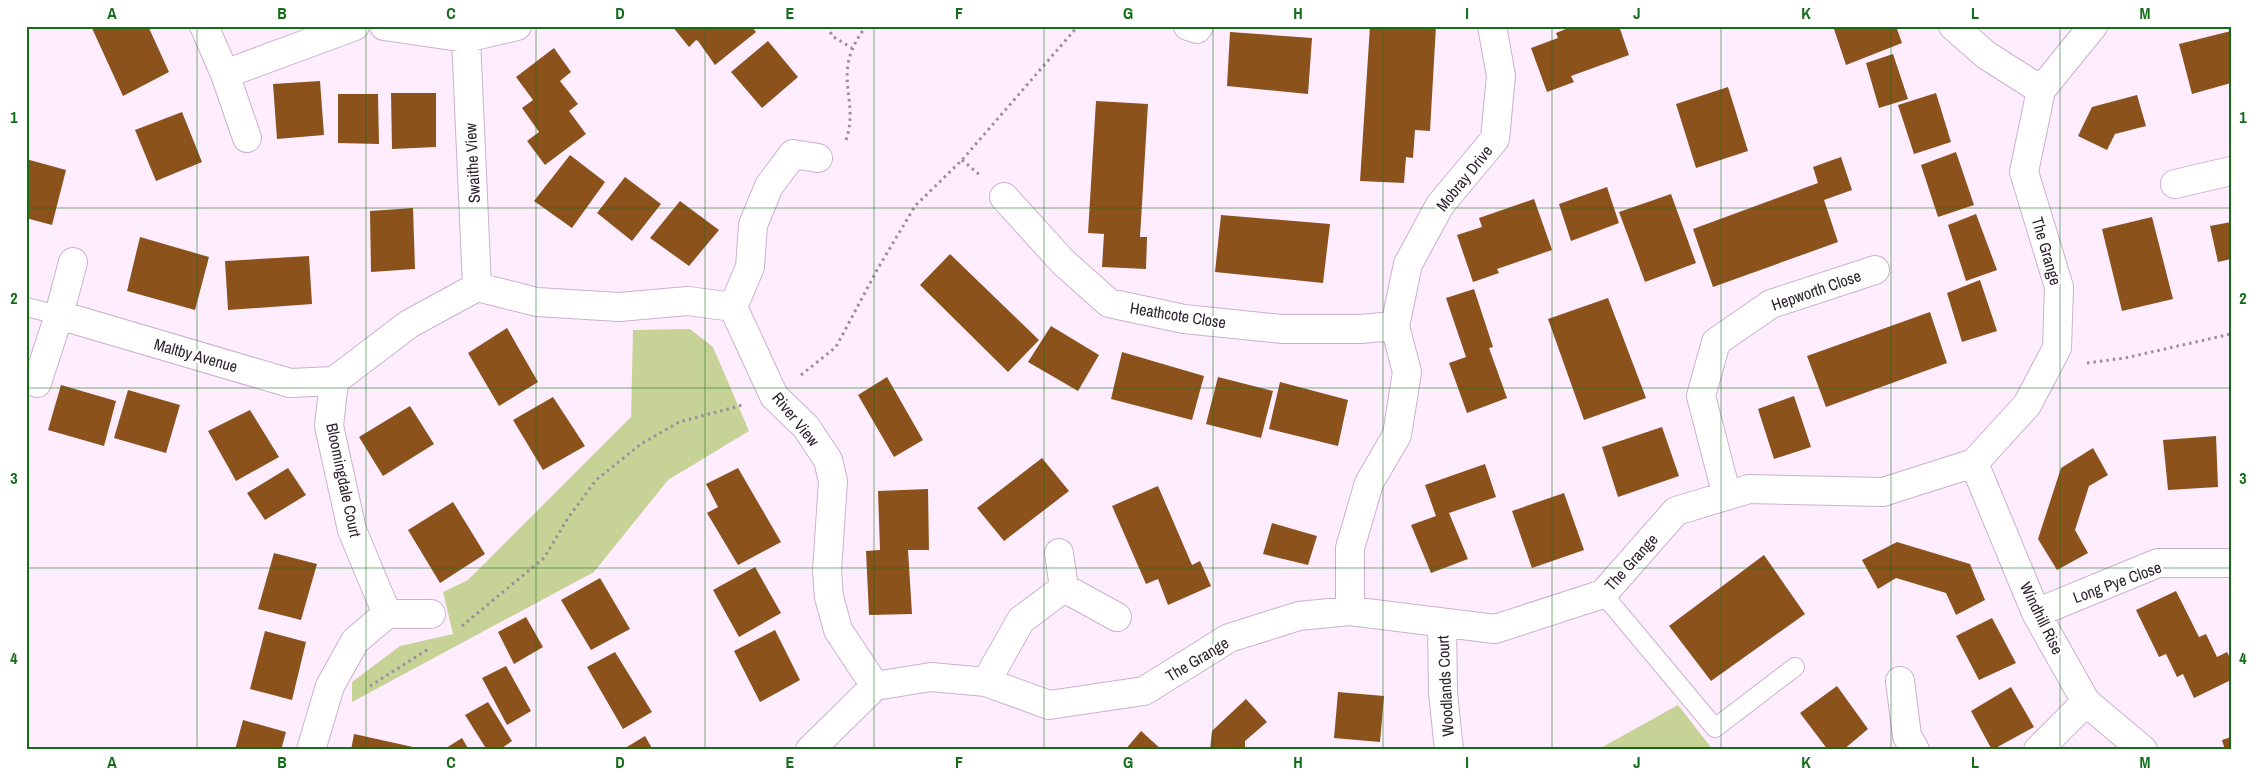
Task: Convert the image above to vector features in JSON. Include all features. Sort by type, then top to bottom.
[{"type":"street","points":[[204,26],[225,74],[247,138]]},
{"type":"street","points":[[225,74],[355,26]]},
{"type":"street","points":[[384,26],[466,38],[517,26]]},
{"type":"street","points":[[1188,26],[1197,29],[1199,26]]},
{"type":"street","name":"Mobray Drive","points":[[1350,611],[1350,548],[1369,483],[1397,435],[1407,372],[1395,326],[1408,264],[1440,205],[1495,139],[1501,76],[1492,26]]},
{"type":"street","points":[[1953,26],[1986,55],[2041,90]]},
{"type":"street","name":"The Grange","points":[[875,686],[931,677],[986,682],[1049,705],[1144,691],[1229,638],[1300,616],[1350,611],[1495,629],[1603,594],[1676,511],[1749,488],[1883,492],[1974,464],[2027,405],[2057,348],[2059,287],[2024,172],[2041,90],[2093,26]]},
{"type":"street","name":"Swaithe View","points":[[466,38],[477,287]]},
{"type":"street","points":[[334,381],[409,324],[477,287],[537,302],[619,307],[688,300],[734,307],[750,267],[754,225],[769,186],[794,154],[818,158]]},
{"type":"street","points":[[2175,184],[2231,171]]},
{"type":"street","name":"Heathcote Close","points":[[1004,197],[1063,262],[1109,303],[1184,319],[1282,329],[1360,329],[1395,326]]},
{"type":"street","points":[[37,383],[59,315],[73,262]]},
{"type":"street","name":"Hepworth Close","points":[[1727,496],[1702,396],[1716,342],[1771,304],[1875,270]]},
{"type":"street","name":"River View","points":[[734,307],[774,396],[806,426],[828,460],[833,481],[826,571],[829,597],[838,630],[875,686]]},
{"type":"street","name":"Maltby Avenue","points":[[59,315],[290,383],[334,381]]},
{"type":"street","name":"Bloomingdale Court","points":[[334,381],[330,426],[352,530],[387,614]]},
{"type":"street","name":"Windhill Rise","points":[[1974,464],[2036,613],[2086,702],[2143,750]]},
{"type":"street","points":[[1060,552],[1064,588]]},
{"type":"street","name":"Long Pye Close","points":[[2036,613],[2158,563],[2231,562]]},
{"type":"street","points":[[1064,588],[1118,617]]},
{"type":"street","points":[[986,682],[1021,620],[1064,588]]},
{"type":"street","points":[[310,750],[330,686],[355,641],[387,614],[431,614]]},
{"type":"street","name":"Woodlands Court","points":[[1442,623],[1443,693],[1449,750]]},
{"type":"street","points":[[1900,680],[1907,736],[1914,750]]},
{"type":"street","points":[[810,750],[875,686]]},
{"type":"street","points":[[2038,750],[2086,702]]},
{"type":"lane","points":[[26,307],[59,315]]},
{"type":"lane","points":[[1603,594],[1715,728],[1795,667]]},
{"type":"path","points":[[828,26],[832,36],[852,48]]},
{"type":"path","points":[[818,158],[840,157],[850,129],[851,103],[847,67],[852,48],[866,26]]},
{"type":"path","points":[[461,628],[544,558],[568,518],[596,480],[641,444],[679,422],[774,396],[836,347],[877,270],[915,206],[962,160],[1078,26]]},
{"type":"path","points":[[2047,368],[2125,358],[2231,334]]},
{"type":"path","points":[[366,688],[437,644]]},
{"type":"green space","points":[[690,329],[713,347],[749,431],[668,480],[594,572],[352,702],[352,682],[400,646],[453,634],[443,592],[468,580],[631,417],[633,330]]},
{"type":"green space","points":[[1678,705],[1713,750],[1597,750]]},
{"type":"building","points":[[91,26],[148,26],[169,72],[123,96]]},
{"type":"building","points":[[672,26],[751,26],[756,32],[715,65],[698,41],[696,40],[689,47]]},
{"type":"building","points":[[1370,26],[1436,26],[1430,131],[1415,130],[1413,158],[1406,157],[1404,183],[1360,181]]},
{"type":"building","points":[[1573,26],[1619,26],[1629,55],[1571,76],[1574,82],[1547,92],[1531,48],[1558,38],[1556,33]]},
{"type":"building","points":[[1833,26],[1896,26],[1902,43],[1846,65]]},
{"type":"building","points":[[2231,31],[2231,83],[2192,94],[2179,44]]},
{"type":"building","points":[[1230,32],[1312,38],[1308,94],[1227,86]]},
{"type":"building","points":[[768,41],[798,77],[762,108],[731,72]]},
{"type":"building","points":[[554,48],[571,72],[560,81],[578,104],[569,111],[586,134],[545,165],[527,141],[539,132],[522,108],[533,100],[516,77]]},
{"type":"building","points":[[1893,54],[1908,99],[1879,108],[1866,63]]},
{"type":"building","points":[[320,81],[324,135],[277,139],[273,84]]},
{"type":"building","points":[[1728,87],[1748,151],[1696,168],[1676,104]]},
{"type":"building","points":[[391,93],[436,93],[436,147],[392,149]]},
{"type":"building","points":[[1936,93],[1951,142],[1914,154],[1898,105]]},
{"type":"building","points":[[338,94],[378,94],[379,144],[338,143]]},
{"type":"building","points":[[2137,95],[2146,126],[2115,134],[2107,150],[2078,136],[2092,107]]},
{"type":"building","points":[[1096,101],[1148,104],[1140,237],[1147,237],[1146,269],[1102,267],[1104,234],[1088,233]]},
{"type":"building","points":[[182,112],[202,162],[156,181],[135,130]]},
{"type":"building","points":[[1956,152],[1974,205],[1938,217],[1921,165]]},
{"type":"building","points":[[570,155],[605,182],[572,228],[534,201]]},
{"type":"building","points":[[1841,157],[1852,190],[1824,200],[1838,242],[1713,287],[1693,229],[1818,183],[1813,167]]},
{"type":"building","points":[[26,159],[66,170],[52,225],[26,218]]},
{"type":"building","points":[[625,177],[661,204],[632,241],[597,213]]},
{"type":"building","points":[[1607,187],[1619,223],[1571,241],[1559,204]]},
{"type":"building","points":[[1671,194],[1696,263],[1645,282],[1619,212]]},
{"type":"building","points":[[1534,199],[1552,250],[1497,269],[1499,273],[1473,282],[1457,235],[1482,227],[1479,218]]},
{"type":"building","points":[[680,201],[719,230],[689,266],[650,238]]},
{"type":"building","points":[[413,208],[415,269],[371,272],[370,211]]},
{"type":"building","points":[[1976,214],[1997,270],[1966,281],[1948,225]]},
{"type":"building","points":[[1221,215],[1330,224],[1323,283],[1215,272]]},
{"type":"building","points":[[2152,217],[2173,299],[2122,311],[2102,229]]},
{"type":"building","points":[[2231,222],[2231,259],[2218,262],[2210,226]]},
{"type":"building","points":[[140,237],[209,257],[195,310],[127,291]]},
{"type":"building","points":[[950,254],[1039,340],[1008,372],[920,285]]},
{"type":"building","points":[[309,256],[312,304],[228,310],[225,261]]},
{"type":"building","points":[[1980,280],[1997,331],[1962,342],[1947,293]]},
{"type":"building","points":[[1474,289],[1493,347],[1489,348],[1507,398],[1467,413],[1449,363],[1466,357],[1446,298]]},
{"type":"building","points":[[1608,298],[1646,398],[1584,420],[1548,319]]},
{"type":"building","points":[[1930,312],[1947,363],[1826,407],[1807,356]]},
{"type":"building","points":[[1051,326],[1099,355],[1078,391],[1028,362]]},
{"type":"building","points":[[507,328],[538,382],[499,406],[468,353]]},
{"type":"building","points":[[1122,352],[1204,376],[1192,420],[1111,399]]},
{"type":"building","points":[[887,377],[923,440],[894,457],[858,395]]},
{"type":"building","points":[[1218,377],[1273,391],[1261,438],[1206,424]]},
{"type":"building","points":[[1280,382],[1348,400],[1338,446],[1269,429]]},
{"type":"building","points":[[61,385],[116,401],[104,446],[48,430]]},
{"type":"building","points":[[128,390],[180,405],[166,453],[114,438]]},
{"type":"building","points":[[1794,396],[1811,447],[1774,459],[1758,409]]},
{"type":"building","points":[[553,397],[585,446],[543,470],[513,420]]},
{"type":"building","points":[[410,406],[434,444],[383,476],[359,437]]},
{"type":"building","points":[[250,410],[279,457],[236,481],[208,431]]},
{"type":"building","points":[[1662,427],[1679,476],[1618,497],[1602,447]]},
{"type":"building","points":[[2216,436],[2218,487],[2168,490],[2163,440]]},
{"type":"building","points":[[2093,448],[2108,475],[2089,486],[2075,530],[2088,553],[2057,570],[2038,539],[2061,468]]},
{"type":"building","points":[[1042,458],[1069,491],[1004,541],[977,508]]},
{"type":"building","points":[[1485,464],[1496,497],[1449,513],[1468,559],[1431,573],[1411,525],[1436,516],[1425,485]]},
{"type":"building","points":[[288,468],[306,495],[265,520],[247,493]]},
{"type":"building","points":[[738,468],[781,542],[738,565],[707,513],[718,507],[706,484]]},
{"type":"building","points":[[1158,486],[1192,565],[1200,561],[1211,586],[1168,605],[1158,579],[1146,584],[1112,506]]},
{"type":"building","points":[[928,489],[929,550],[908,550],[912,614],[869,615],[866,551],[880,550],[878,491]]},
{"type":"building","points":[[1564,493],[1584,550],[1532,568],[1512,511]]},
{"type":"building","points":[[453,502],[485,554],[440,583],[408,530]]},
{"type":"building","points":[[1272,523],[1317,536],[1308,565],[1263,554]]},
{"type":"building","points":[[1897,542],[1970,564],[1985,600],[1956,615],[1946,593],[1896,578],[1878,589],[1862,560]]},
{"type":"building","points":[[274,553],[317,564],[301,620],[258,609]]},
{"type":"building","points":[[1764,555],[1805,614],[1711,681],[1669,626]]},
{"type":"building","points":[[755,567],[781,613],[739,637],[713,590]]},
{"type":"building","points":[[600,578],[630,629],[591,650],[561,600]]},
{"type":"building","points":[[2176,591],[2199,637],[2206,634],[2217,657],[2227,652],[2231,660],[2231,680],[2194,698],[2183,674],[2177,677],[2166,654],[2159,657],[2136,610]]},
{"type":"building","points":[[526,617],[543,647],[514,664],[498,632]]},
{"type":"building","points":[[1992,618],[2016,663],[1979,680],[1956,636]]},
{"type":"building","points":[[775,630],[800,680],[760,702],[734,651]]},
{"type":"building","points":[[265,631],[306,642],[292,700],[250,689]]},
{"type":"building","points":[[615,652],[652,712],[623,729],[587,667]]},
{"type":"building","points":[[506,666],[531,711],[507,725],[482,678]]},
{"type":"building","points":[[1837,686],[1868,729],[1843,750],[1828,750],[1800,713]]},
{"type":"building","points":[[2011,687],[2034,727],[1992,750],[1971,711]]},
{"type":"building","points":[[1338,692],[1384,696],[1380,742],[1334,738]]},
{"type":"building","points":[[1246,699],[1267,722],[1245,741],[1245,750],[1210,750],[1212,731]]},
{"type":"building","points":[[488,702],[512,741],[499,750],[487,750],[465,715]]},
{"type":"building","points":[[243,720],[286,732],[281,750],[235,750]]},
{"type":"building","points":[[1141,731],[1162,750],[1125,750]]},
{"type":"building","points":[[354,734],[413,747],[412,750],[351,750]]},
{"type":"building","points":[[645,736],[653,750],[622,750]]},
{"type":"building","points":[[2231,737],[2231,750],[2225,750],[2222,740]]},
{"type":"building","points":[[462,738],[469,750],[443,750]]}]
